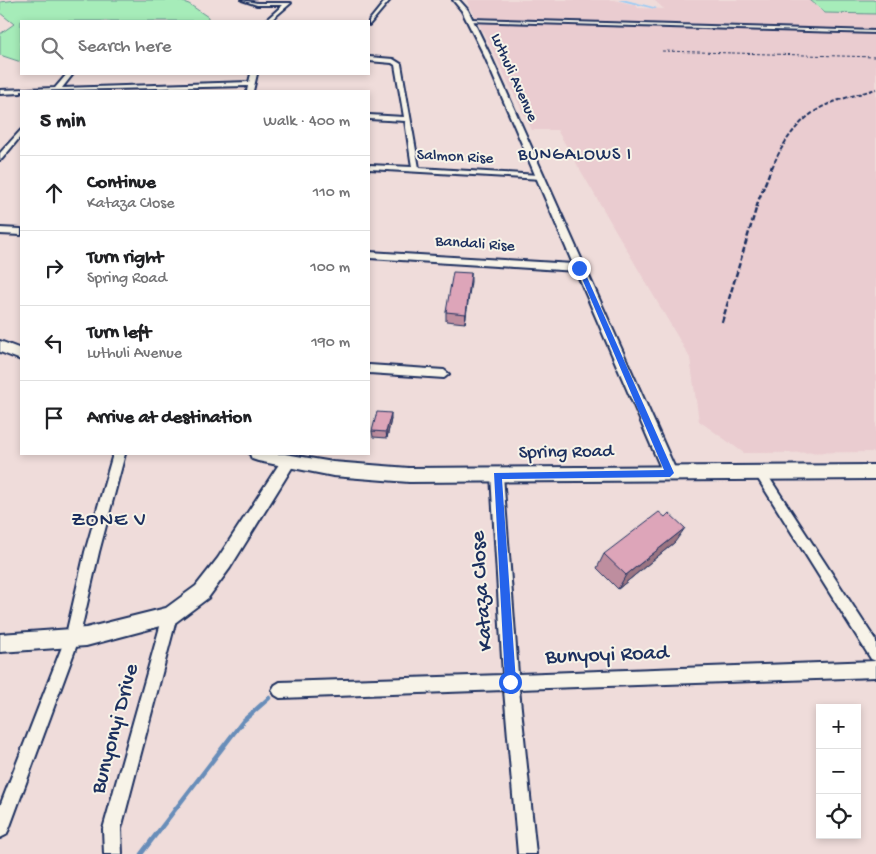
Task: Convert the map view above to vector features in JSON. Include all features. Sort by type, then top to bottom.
[{"type":"main road","points":[[0,346],[20,355]]},
{"type":"main road","name":"Spring Road","points":[[262,455],[288,462],[347,472],[409,475],[497,476],[759,471],[876,472]]},
{"type":"street","points":[[244,0],[257,4],[288,4]]},
{"type":"street","points":[[268,20],[293,0]]},
{"type":"street","points":[[370,23],[388,0]]},
{"type":"street","name":"Luthuli Avenue","points":[[456,0],[470,20],[504,93],[539,177],[670,473]]},
{"type":"street","points":[[470,20],[876,32]]},
{"type":"street","points":[[370,59],[393,61],[398,64],[416,169]]},
{"type":"street","points":[[57,90],[69,75]]},
{"type":"street","points":[[57,90],[251,88],[254,75]]},
{"type":"street","points":[[0,92],[20,91]]},
{"type":"street","points":[[370,117],[408,119]]},
{"type":"street","points":[[0,158],[20,133]]},
{"type":"street","points":[[13,142],[20,142]]},
{"type":"street","name":"Salmon Rise","points":[[370,167],[539,177]]},
{"type":"street","points":[[0,231],[20,232]]},
{"type":"street","name":"Bandali Rise","points":[[370,254],[579,268]]},
{"type":"street","points":[[370,369],[444,374]]},
{"type":"street","points":[[0,829],[72,639],[92,552],[119,455]]},
{"type":"street","points":[[0,643],[72,639],[114,632],[170,616],[202,592],[224,563],[288,462]]},
{"type":"street","points":[[759,471],[876,654]]},
{"type":"street","name":"Kataza Close","points":[[497,476],[510,682],[527,854]]},
{"type":"street","name":"Bunyonyi Drive","points":[[113,854],[112,829],[170,616]]},
{"type":"street","name":"Bunyoyi Road","points":[[280,690],[876,669]]},
{"type":"shaded area","points":[[467,0],[614,0],[636,5],[638,8],[664,9],[654,0],[809,0],[824,13],[876,14],[876,452],[744,453],[699,421],[690,358],[557,130],[532,130]]},
{"type":"green space","points":[[17,0],[177,0],[189,4],[208,17],[208,20],[20,20],[20,62],[0,55],[0,34],[14,24],[0,13],[0,2]]},
{"type":"green space","points":[[810,0],[873,0],[876,1],[876,14],[825,13]]},
{"type":"building","points":[[453,272],[471,273],[466,314],[446,312]]},
{"type":"building","points":[[377,412],[391,413],[386,432],[372,431]]},
{"type":"building","points":[[659,512],[665,517],[669,513],[685,528],[626,575],[604,554]]},
{"type":"waterway","points":[[620,0],[655,8]]},
{"type":"waterway","points":[[141,854],[243,721],[269,698]]},
{"type":"railway","points":[[662,51],[876,57]]},
{"type":"railway","points":[[772,168],[790,135],[809,116],[829,104],[876,89]]},
{"type":"railway","points":[[722,322],[759,199],[772,166]]},
{"type":"district","name":"BUNGALOWS I","points":[[575,155]]},
{"type":"district","name":"ZONE V","points":[[109,521]]},
{"type":"route","points":[[510,682],[497,476],[670,473],[579,268]]}]
